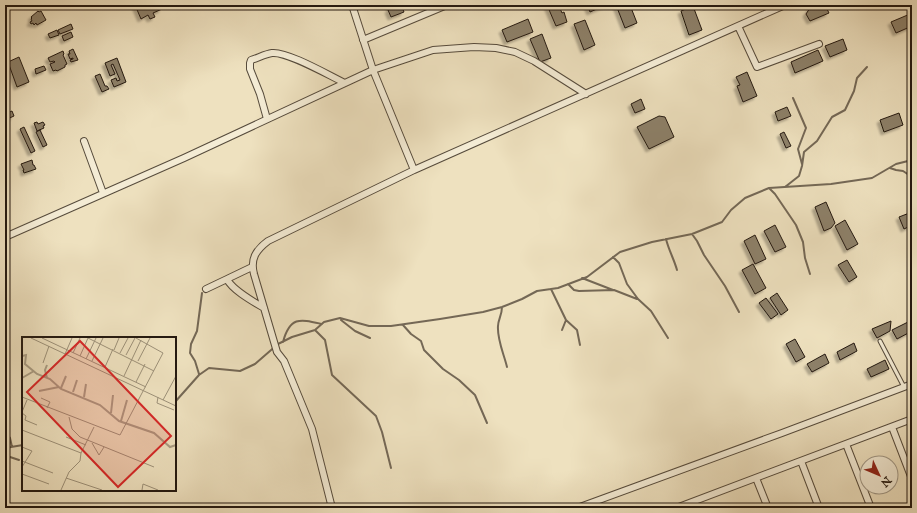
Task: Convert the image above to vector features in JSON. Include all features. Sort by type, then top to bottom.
[{"type":"street","points":[[352,5],[373,70],[414,170]]},
{"type":"street","points":[[363,40],[447,5]]},
{"type":"street","points":[[332,508],[312,429],[284,361],[277,352],[274,343],[252,267],[255,255],[268,241],[414,170],[784,5]]},
{"type":"street","points":[[738,26],[757,67]]},
{"type":"street","points":[[750,70],[819,44]]},
{"type":"street","points":[[5,237],[373,70],[433,50],[474,47],[496,48],[515,52],[534,61],[586,94]]},
{"type":"street","points":[[267,119],[260,94],[250,69],[251,60],[272,53],[279,53],[301,61],[345,83]]},
{"type":"street","points":[[84,141],[103,193]]},
{"type":"street","points":[[206,289],[252,267]]},
{"type":"street","points":[[227,280],[229,284],[264,308]]},
{"type":"street","points":[[577,508],[912,384]]},
{"type":"street","points":[[676,508],[912,419]]},
{"type":"street","points":[[892,427],[912,479]]},
{"type":"street","points":[[846,444],[871,508]]},
{"type":"street","points":[[800,461],[819,508]]},
{"type":"street","points":[[756,478],[768,508]]},
{"type":"lane","points":[[880,341],[904,387]]},
{"type":"building","points":[[135,5],[160,5],[162,9],[153,13],[155,17],[150,19],[148,15],[141,19]]},
{"type":"building","points":[[389,5],[401,5],[404,12],[391,17],[388,10],[390,9]]},
{"type":"building","points":[[547,5],[561,5],[559,6],[562,13],[564,12],[567,22],[556,26]]},
{"type":"building","points":[[587,5],[606,5],[590,12]]},
{"type":"building","points":[[616,5],[630,5],[637,23],[625,28]]},
{"type":"building","points":[[812,5],[825,5],[829,13],[810,21],[806,14]]},
{"type":"building","points":[[693,6],[702,30],[689,35],[681,11]]},
{"type":"building","points":[[38,11],[41,11],[46,20],[37,25],[36,23],[34,25],[33,23],[31,24],[31,17]]},
{"type":"building","points":[[910,14],[912,18],[912,26],[896,33],[891,22]]},
{"type":"building","points":[[528,19],[533,32],[507,42],[502,30]]},
{"type":"building","points":[[585,20],[595,45],[584,50],[574,24]]},
{"type":"building","points":[[71,24],[73,29],[60,34],[58,30]]},
{"type":"building","points":[[57,30],[59,35],[50,38],[48,34]]},
{"type":"building","points":[[71,32],[73,37],[64,41],[62,36]]},
{"type":"building","points":[[542,34],[551,58],[540,62],[530,39]]},
{"type":"building","points":[[843,39],[847,50],[830,57],[825,46]]},
{"type":"building","points":[[73,49],[78,60],[71,62],[70,60],[73,58],[70,59],[68,54],[70,54],[69,51]]},
{"type":"building","points":[[818,50],[823,61],[795,73],[791,62]]},
{"type":"building","points":[[63,51],[67,64],[65,67],[57,71],[53,71],[50,64],[55,62],[50,62],[48,58]]},
{"type":"building","points":[[19,57],[29,82],[17,87],[8,62]]},
{"type":"building","points":[[117,58],[126,82],[114,87],[111,80],[116,78],[117,81],[120,80],[113,64],[111,65],[115,74],[110,76],[105,63]]},
{"type":"building","points":[[44,66],[46,70],[36,74],[35,69]]},
{"type":"building","points":[[747,72],[757,96],[743,102],[737,86],[740,85],[736,77]]},
{"type":"building","points":[[100,74],[105,86],[109,89],[102,92],[95,76]]},
{"type":"building","points":[[641,99],[645,109],[635,113],[631,104]]},
{"type":"building","points":[[787,107],[791,116],[778,121],[775,112]]},
{"type":"building","points":[[12,111],[14,116],[5,120],[5,114]]},
{"type":"building","points":[[899,113],[903,125],[884,132],[880,120]]},
{"type":"building","points":[[659,116],[665,117],[674,137],[649,149],[637,127]]},
{"type":"building","points":[[37,122],[38,124],[43,122],[45,125],[43,126],[44,128],[37,131],[34,123]]},
{"type":"building","points":[[24,127],[35,151],[31,153],[20,129]]},
{"type":"building","points":[[40,130],[47,145],[43,147],[36,132]]},
{"type":"building","points":[[784,132],[791,146],[786,148],[780,134]]},
{"type":"building","points":[[32,160],[36,169],[24,173],[21,164]]},
{"type":"building","points":[[826,202],[835,223],[831,228],[824,231],[815,207]]},
{"type":"building","points":[[912,212],[912,225],[904,229],[899,217]]},
{"type":"building","points":[[845,220],[858,244],[847,250],[835,226]]},
{"type":"building","points":[[775,225],[786,247],[775,252],[764,231]]},
{"type":"building","points":[[755,235],[766,259],[755,264],[744,241]]},
{"type":"building","points":[[847,260],[857,277],[849,282],[838,265]]},
{"type":"building","points":[[753,264],[766,288],[755,294],[742,270]]},
{"type":"building","points":[[777,293],[788,310],[781,315],[770,298]]},
{"type":"building","points":[[766,298],[778,314],[771,319],[759,303]]},
{"type":"building","points":[[891,321],[890,331],[877,338],[872,329]]},
{"type":"building","points":[[910,321],[912,331],[897,339],[892,330]]},
{"type":"building","points":[[795,339],[805,357],[796,362],[786,344]]},
{"type":"building","points":[[854,343],[857,351],[840,360],[837,352]]},
{"type":"building","points":[[825,354],[829,363],[812,372],[807,364]]},
{"type":"building","points":[[885,360],[889,369],[871,377],[867,369]]},
{"type":"waterway","points":[[785,187],[799,176],[804,152],[817,141],[832,117],[845,110],[854,91],[857,78],[867,67]]},
{"type":"waterway","points":[[793,98],[806,128],[798,149],[802,164]]},
{"type":"waterway","points":[[176,401],[199,375],[209,368],[240,371],[255,364],[278,344],[292,337],[315,330],[324,322],[340,318],[369,326],[391,326],[483,312],[502,307],[537,291],[558,288],[587,277],[620,252],[652,242],[692,234],[722,222],[731,210],[745,198],[769,188],[831,184],[872,178],[896,164],[912,160]]},
{"type":"waterway","points":[[890,168],[903,171],[912,177]]},
{"type":"waterway","points":[[769,188],[775,194],[796,225],[803,242],[805,258],[810,274]]},
{"type":"waterway","points":[[692,234],[725,286],[739,312]]},
{"type":"waterway","points":[[666,239],[677,270]]},
{"type":"waterway","points":[[613,257],[619,263],[627,284],[638,299],[651,311],[668,338]]},
{"type":"waterway","points":[[582,278],[613,290]]},
{"type":"waterway","points":[[568,284],[574,290],[614,290],[637,299]]},
{"type":"waterway","points":[[551,289],[566,320],[562,330]]},
{"type":"waterway","points":[[199,374],[195,361],[190,353],[191,344],[197,331],[202,293]]},
{"type":"waterway","points":[[502,307],[498,331],[507,367]]},
{"type":"waterway","points":[[341,320],[355,331],[370,338]]},
{"type":"waterway","points":[[566,320],[577,330],[580,345]]},
{"type":"waterway","points":[[283,342],[289,328],[297,321],[308,321],[322,324]]},
{"type":"waterway","points":[[403,325],[411,334],[421,341],[424,350],[443,369],[459,380],[475,395],[487,423]]},
{"type":"waterway","points":[[315,330],[325,340],[332,375],[376,416],[382,432],[391,468]]},
{"type":"waterway","points":[[5,432],[10,438],[12,447]]},
{"type":"waterway","points":[[5,448],[22,445]]},
{"type":"waterway","points":[[5,448],[8,450],[7,456],[19,460]]}]
